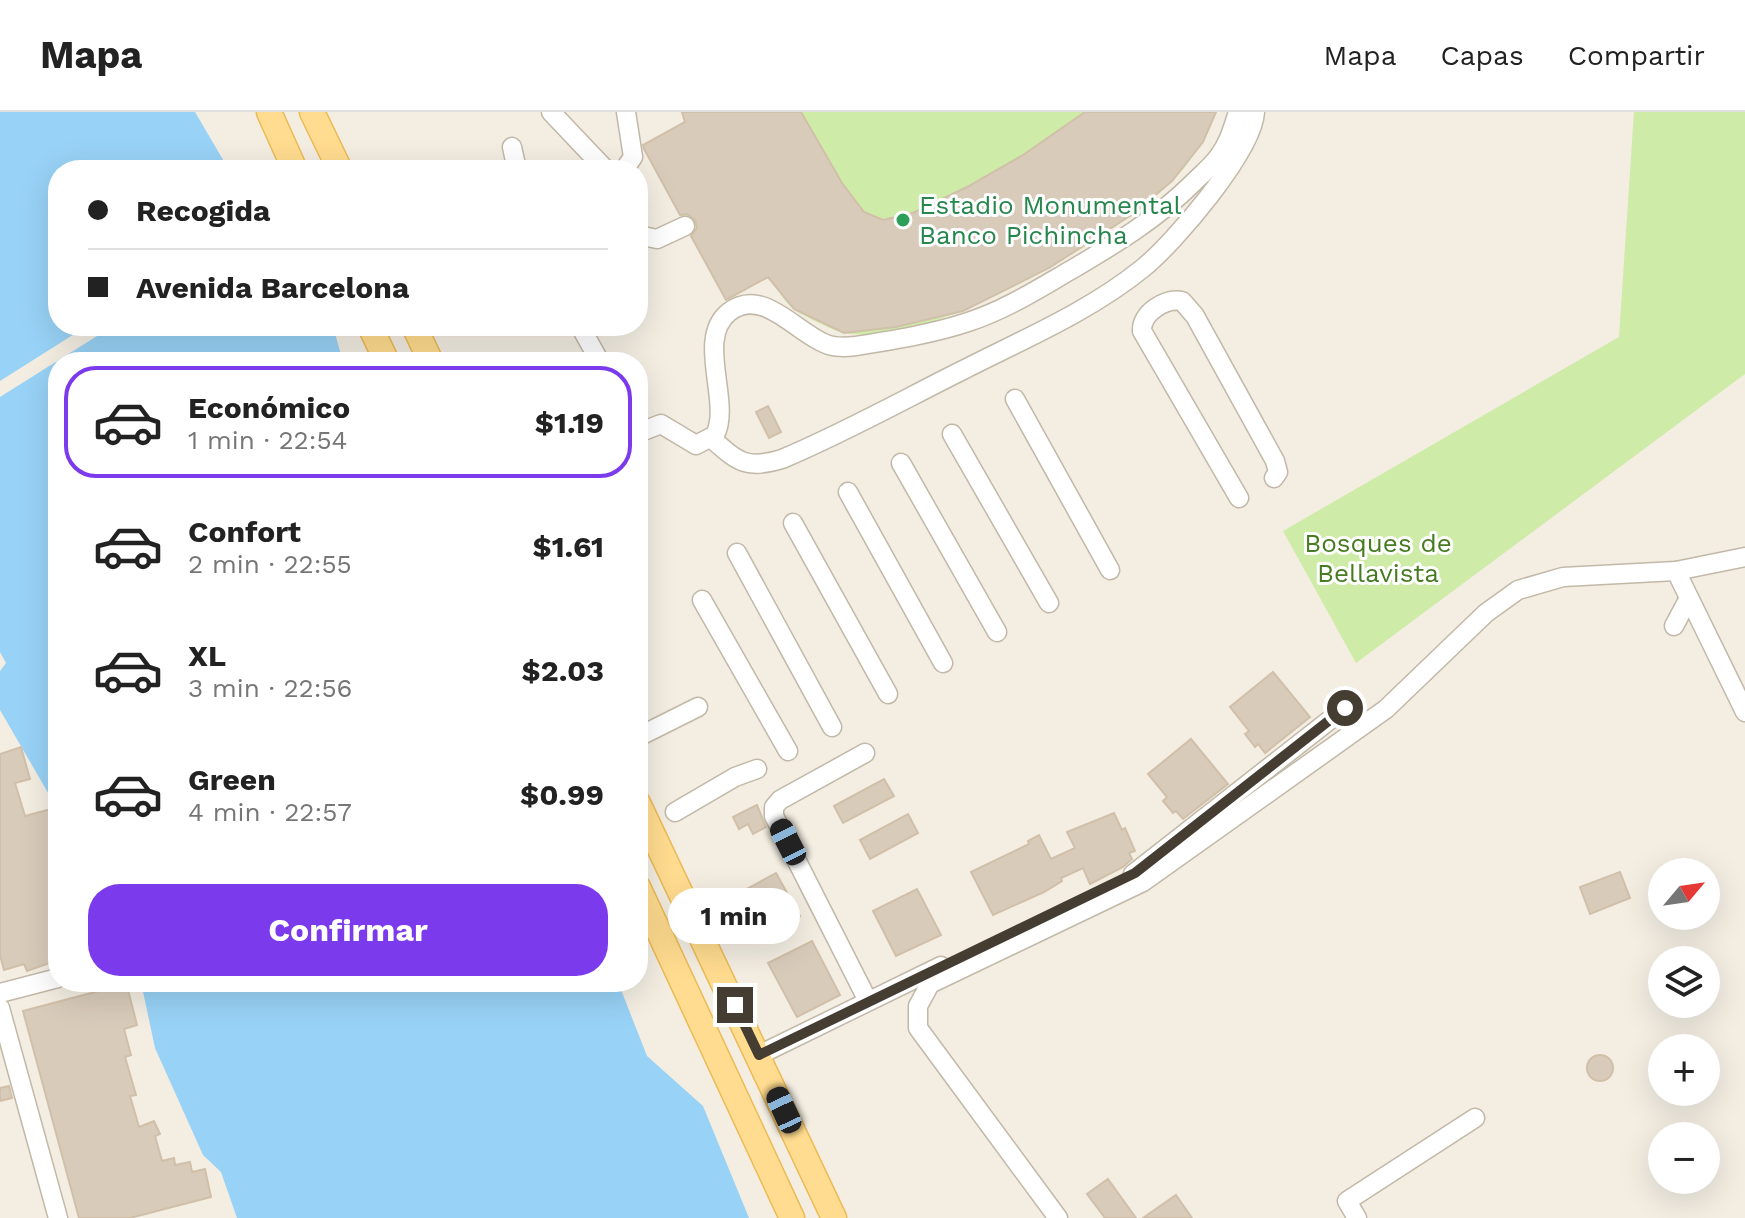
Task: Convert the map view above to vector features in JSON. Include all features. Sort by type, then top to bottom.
[{"type":"main road","points":[[269,112],[290,160]]},
{"type":"main road","points":[[312,112],[335,160]]},
{"type":"main road","points":[[290,160],[287,136],[298,127],[315,128],[322,134]]},
{"type":"main road","points":[[648,823],[834,1218]]},
{"type":"main road","points":[[648,903],[651,907],[665,909],[678,898],[680,889]]},
{"type":"main road","points":[[648,908],[792,1218]]},
{"type":"main road","points":[[664,941],[668,933],[680,924],[700,929]]},
{"type":"street","points":[[551,112],[597,160]]},
{"type":"street","points":[[626,112],[631,160]]},
{"type":"street","points":[[648,429],[661,424],[692,444],[700,444],[718,430],[715,341],[720,324],[732,310],[743,305],[762,306],[816,339],[836,347],[894,340],[980,318],[1092,258],[1169,207],[1217,159],[1228,143],[1238,112]]},
{"type":"street","points":[[711,438],[732,456],[750,465],[782,459],[1002,350],[1113,289],[1159,254],[1198,208],[1238,157],[1249,137],[1255,112]]},
{"type":"street","points":[[512,147],[515,160]]},
{"type":"street","points":[[648,237],[657,239],[685,226]]},
{"type":"street","points":[[1239,498],[1142,331],[1141,324],[1145,317],[1168,301],[1182,301],[1195,316],[1275,461],[1278,472],[1274,478]]},
{"type":"street","points":[[1015,399],[1110,570]]},
{"type":"street","points":[[952,434],[1049,603]]},
{"type":"street","points":[[901,463],[997,632]]},
{"type":"street","points":[[848,492],[943,663]]},
{"type":"street","points":[[793,523],[888,694]]},
{"type":"street","points":[[737,553],[832,727]]},
{"type":"street","points":[[1058,1218],[918,1028],[918,1006],[930,984],[1143,882],[1386,709],[1486,613],[1518,590],[1563,577],[1676,571],[1745,557]]},
{"type":"street","points":[[1676,571],[1745,712]]},
{"type":"street","points":[[1674,626],[1689,598]]},
{"type":"street","points":[[702,600],[788,751]]},
{"type":"street","points":[[648,732],[698,707]]},
{"type":"street","points":[[759,1055],[1135,873],[1345,708]]},
{"type":"street","points":[[865,753],[780,800],[774,807],[774,816],[868,1001]]},
{"type":"street","points":[[675,812],[735,777],[757,769]]},
{"type":"street","points":[[0,993],[48,981]]},
{"type":"street","points":[[0,1008],[58,1218]]},
{"type":"street","points":[[1357,1218],[1347,1201],[1475,1118]]},
{"type":"green space","name":"Estadio Monumental Banco Pichincha","points":[[682,112],[1216,112],[1197,150],[1178,176],[1105,233],[1016,286],[969,308],[880,334],[844,333],[799,313],[768,277],[726,301],[642,145],[685,122]]},
{"type":"green space","name":"Bosques de Bellavista","points":[[1634,112],[1745,112],[1745,374],[1356,663],[1283,531],[1619,337]]},
{"type":"water","points":[[0,112],[195,112],[223,160],[48,160],[48,336],[336,336],[340,352],[48,352],[48,793],[0,710],[0,671],[6,663],[0,652]]},
{"type":"water","points":[[143,992],[622,992],[647,1056],[703,1106],[749,1218],[237,1218],[221,1172],[203,1155],[155,1048]]},
{"type":"pier","points":[[71,336],[97,336],[72,352],[48,352],[48,367],[0,397],[0,381]]},
{"type":"building","name":"Estadio Monumental Banco Pichincha","points":[[682,112],[801,112],[842,183],[864,212],[883,220],[913,213],[967,187],[1023,155],[1085,112],[1216,112],[1203,142],[1172,181],[1133,214],[1049,268],[963,311],[896,327],[844,333],[794,309],[768,277],[726,300],[691,236],[697,228],[695,220],[687,214],[680,215],[643,145],[685,122]]},
{"type":"building","points":[[768,406],[781,432],[769,438],[756,412]]},
{"type":"building","points":[[1273,672],[1310,717],[1265,753],[1258,744],[1255,747],[1245,734],[1249,731],[1230,707]]},
{"type":"building","points":[[1191,739],[1228,784],[1183,819],[1163,801],[1167,797],[1148,774]]},
{"type":"building","points":[[21,747],[30,779],[15,783],[25,816],[48,810],[48,964],[27,971],[24,964],[4,970],[0,955],[0,754]]},
{"type":"building","points":[[884,779],[894,796],[843,823],[834,806]]},
{"type":"building","points":[[757,805],[766,827],[753,834],[748,824],[739,829],[733,817]]},
{"type":"building","points":[[1114,813],[1135,851],[1129,853],[1132,859],[1123,867],[1090,884],[1083,868],[1061,878],[1062,881],[1044,892],[993,915],[971,872],[1029,844],[1028,841],[1039,835],[1051,859],[1075,848],[1067,832]]},
{"type":"building","points":[[908,814],[918,833],[870,859],[860,840]]},
{"type":"building","points":[[1620,872],[1630,898],[1590,914],[1580,887]]},
{"type":"building","points":[[776,873],[800,916],[757,939],[734,896]]},
{"type":"building","points":[[917,889],[941,935],[896,956],[873,911]]},
{"type":"building","points":[[812,941],[840,995],[797,1017],[768,963]]},
{"type":"building","points":[[95,992],[129,992],[137,1025],[124,1029],[131,1055],[125,1057],[136,1095],[130,1096],[139,1127],[154,1121],[160,1134],[155,1136],[162,1161],[174,1158],[175,1165],[190,1162],[192,1172],[205,1169],[211,1197],[130,1218],[79,1218],[23,1011]]},
{"type":"building","points":[[1600,1055],[1609,1059],[1613,1068],[1609,1077],[1600,1081],[1591,1077],[1587,1068],[1591,1059]]},
{"type":"building","points":[[9,1086],[12,1098],[0,1101],[0,1088]]},
{"type":"building","points":[[1108,1179],[1136,1218],[1105,1218],[1087,1194]]},
{"type":"building","points":[[1176,1195],[1192,1218],[1143,1218]]},
{"type":"place","name":"Estadio Monumental Banco Pichincha","points":[[903,220]]},
{"type":"route","points":[[735,1005],[759,1055],[1135,873],[1345,708]]}]
